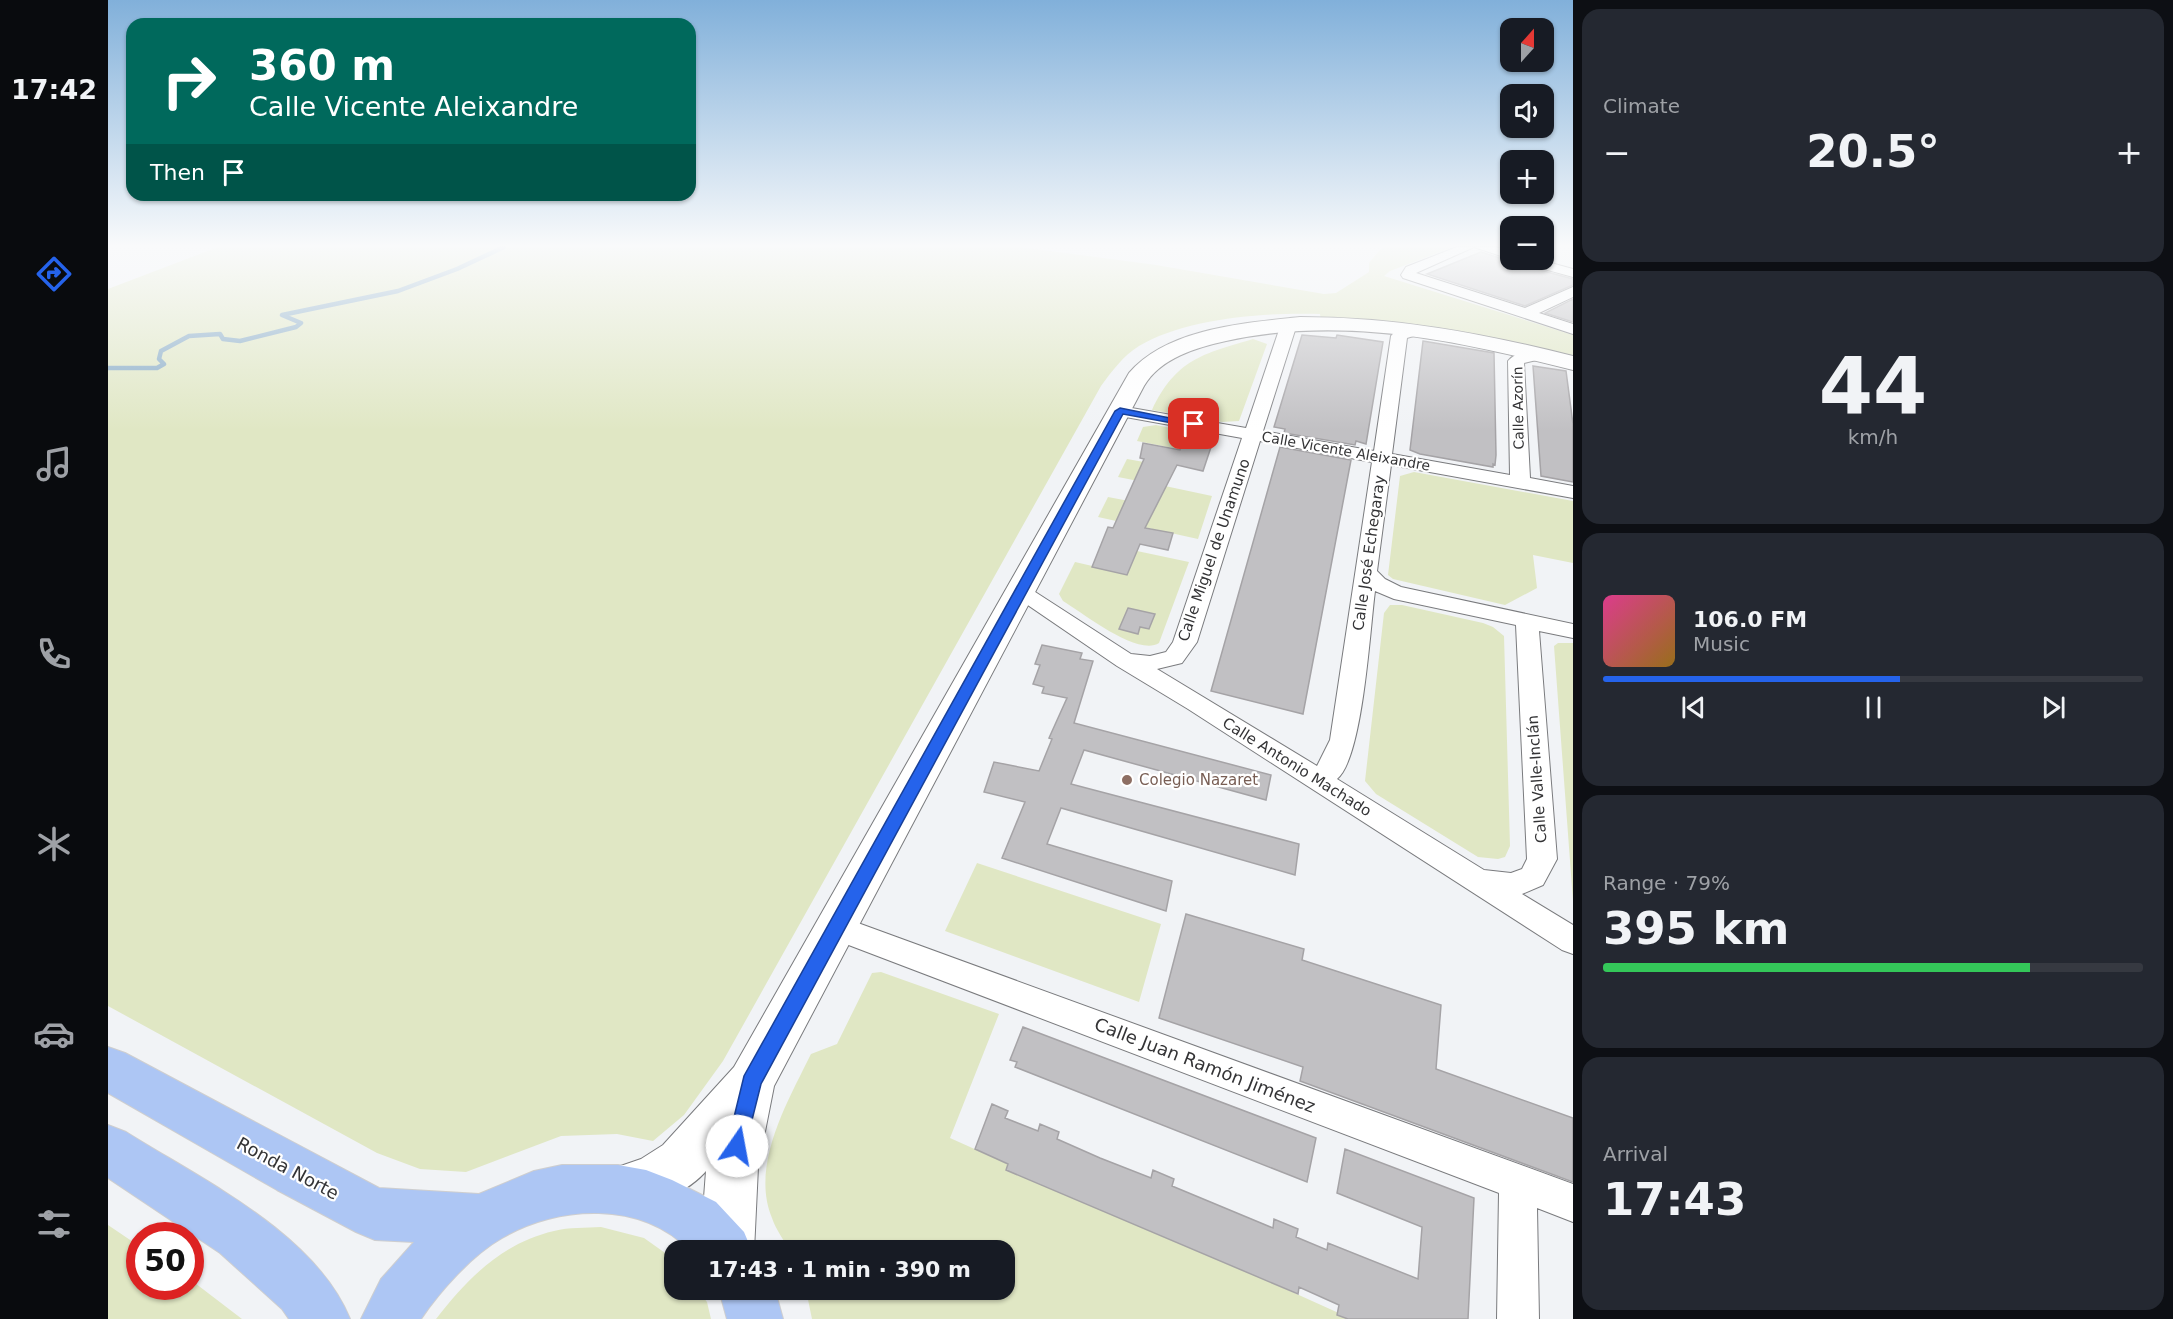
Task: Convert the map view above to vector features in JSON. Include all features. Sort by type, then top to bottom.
[{"type":"highway","name":"Ronda Norte","points":[[108,1068],[295,1173],[375,1214],[482,1220]]},
{"type":"highway","points":[[108,1149],[238,1234],[302,1289],[322,1319]]},
{"type":"highway","name":"Ronda Norte","points":[[389,1319],[432,1261],[482,1220],[529,1198],[577,1187],[624,1189],[663,1201],[698,1222],[715,1240]]},
{"type":"highway","points":[[750,1300],[755,1319]]},
{"type":"main road","points":[[624,1189],[654,1179],[681,1162],[751,1082],[1139,376],[1166,355],[1204,339],[1244,330],[1286,332],[1346,324],[1418,330],[1543,354],[1573,363]]},
{"type":"main road","points":[[727,1240],[732,1167],[751,1082]]},
{"type":"street","points":[[1509,309],[1573,329]]},
{"type":"street","points":[[1525,314],[1536,309]]},
{"type":"street","name":"Calle José Echegaray","points":[[1317,780],[1331,770],[1343,741],[1399,336],[1407,331],[1418,330]]},
{"type":"street","name":"Calle Miguel de Unamuno","points":[[1125,661],[1150,663],[1174,658],[1185,642],[1286,332]]},
{"type":"street","name":"Calle Azorín","points":[[1520,482],[1516,361],[1530,355],[1543,354]]},
{"type":"street","name":"Calle Vicente Aleixandre","points":[[1120,411],[1573,492]]},
{"type":"street","points":[[1366,571],[1377,584],[1394,592],[1573,631]]},
{"type":"street","name":"Calle Antonio Machado","points":[[1021,593],[1125,661],[1197,703],[1573,941]]},
{"type":"street","name":"Calle Valle-Inclán","points":[[1478,880],[1497,885],[1513,885],[1533,877],[1542,859],[1527,621]]},
{"type":"street","name":"Calle Juan Ramón Jiménez","points":[[836,927],[1573,1203]]},
{"type":"street","points":[[1518,1182],[1518,1319]]},
{"type":"green space","points":[[108,309],[1488,309],[1573,335],[1573,358],[1321,321],[1320,314],[1276,314],[1227,319],[1179,329],[1139,346],[1128,354],[1101,386],[723,1061],[684,1115],[653,1141],[617,1134],[561,1136],[466,1172],[420,1169],[377,1153],[108,1006]]},
{"type":"green space","points":[[1253,339],[1267,344],[1239,421],[1222,422],[1152,410],[1161,393],[1181,369],[1205,355]]},
{"type":"green space","points":[[1156,425],[1186,431],[1178,449],[1137,441],[1143,427]]},
{"type":"green space","points":[[1127,459],[1172,467],[1165,486],[1212,496],[1198,539],[1098,517],[1108,497],[1155,506],[1164,486],[1118,477]]},
{"type":"green space","points":[[1414,472],[1573,501],[1573,563],[1533,555],[1537,588],[1505,605],[1393,579],[1388,575],[1400,476]]},
{"type":"green space","points":[[1137,551],[1189,562],[1159,643],[1150,646],[1138,644],[1111,632],[1063,601],[1059,594],[1075,562],[1127,574]]},
{"type":"green space","points":[[1390,605],[1402,605],[1483,623],[1493,627],[1504,636],[1510,846],[1505,857],[1498,859],[1478,857],[1376,794],[1365,781],[1384,613]]},
{"type":"green space","points":[[1558,643],[1573,643],[1573,901],[1554,646]]},
{"type":"green space","points":[[977,863],[1161,924],[1139,1002],[945,931]]},
{"type":"green space","points":[[881,972],[999,1014],[950,1138],[1352,1319],[812,1319],[808,1300],[1015,1300],[1015,1240],[783,1240],[774,1222],[766,1198],[766,1177],[769,1155],[783,1113],[811,1054],[837,1044],[872,973]]},
{"type":"green space","points":[[108,1225],[126,1237],[126,1300],[204,1300],[204,1290],[242,1319],[108,1319]]},
{"type":"green space","points":[[601,1227],[644,1238],[664,1252],[664,1300],[706,1300],[711,1319],[436,1319],[473,1277],[502,1254],[535,1237],[572,1228]]},
{"type":"building","points":[[1554,309],[1573,309],[1573,322],[1545,313]]},
{"type":"building","points":[[1302,335],[1336,338],[1337,335],[1383,342],[1366,444],[1356,441],[1355,445],[1284,433],[1285,429],[1274,427]]},
{"type":"building","points":[[1423,341],[1494,353],[1496,455],[1493,467],[1420,454],[1410,450]]},
{"type":"building","points":[[1533,366],[1566,371],[1573,424],[1573,482],[1541,476]]},
{"type":"building","points":[[1184,440],[1213,441],[1203,471],[1177,465],[1145,528],[1173,533],[1168,550],[1140,544],[1127,575],[1092,567],[1108,527],[1113,528],[1144,459],[1140,458],[1143,443],[1180,450]]},
{"type":"building","points":[[1280,447],[1351,460],[1303,714],[1211,691]]},
{"type":"building","points":[[1128,608],[1155,614],[1149,629],[1140,627],[1138,634],[1119,629]]},
{"type":"building","points":[[1042,645],[1082,653],[1080,659],[1093,661],[1074,723],[1271,775],[1266,800],[1084,750],[1071,784],[1299,844],[1295,875],[1061,808],[1047,844],[1172,881],[1166,911],[1002,858],[1025,802],[984,792],[994,762],[1039,771],[1052,739],[1049,738],[1067,698],[1042,693],[1044,687],[1033,684],[1040,665],[1035,664]]},
{"type":"building","points":[[1186,914],[1304,949],[1302,960],[1441,1005],[1436,1069],[1573,1118],[1573,1182],[1300,1081],[1303,1067],[1159,1018]]},
{"type":"building","points":[[1023,1027],[1316,1138],[1307,1182],[1015,1067],[1017,1062],[1010,1060]]},
{"type":"building","points":[[992,1104],[1008,1111],[1005,1118],[1038,1131],[1040,1124],[1059,1132],[1057,1139],[1100,1158],[1151,1178],[1153,1170],[1174,1179],[1172,1186],[1273,1228],[1274,1219],[1298,1229],[1296,1237],[1327,1250],[1328,1243],[1418,1279],[1422,1227],[1337,1193],[1345,1149],[1474,1198],[1468,1319],[1348,1319],[1337,1315],[1339,1305],[1299,1287],[1298,1294],[1006,1170],[1008,1164],[975,1149]]},
{"type":"waterway","points":[[108,368],[157,368],[164,364],[159,359],[161,351],[189,336],[220,334],[223,339],[240,341],[296,327],[301,323],[282,315],[313,309]]},
{"type":"place","name":"Colegio Nazaret","points":[[1127,780]]},
{"type":"route","points":[[737,1146],[751,1082],[1120,411],[1194,424]]}]
